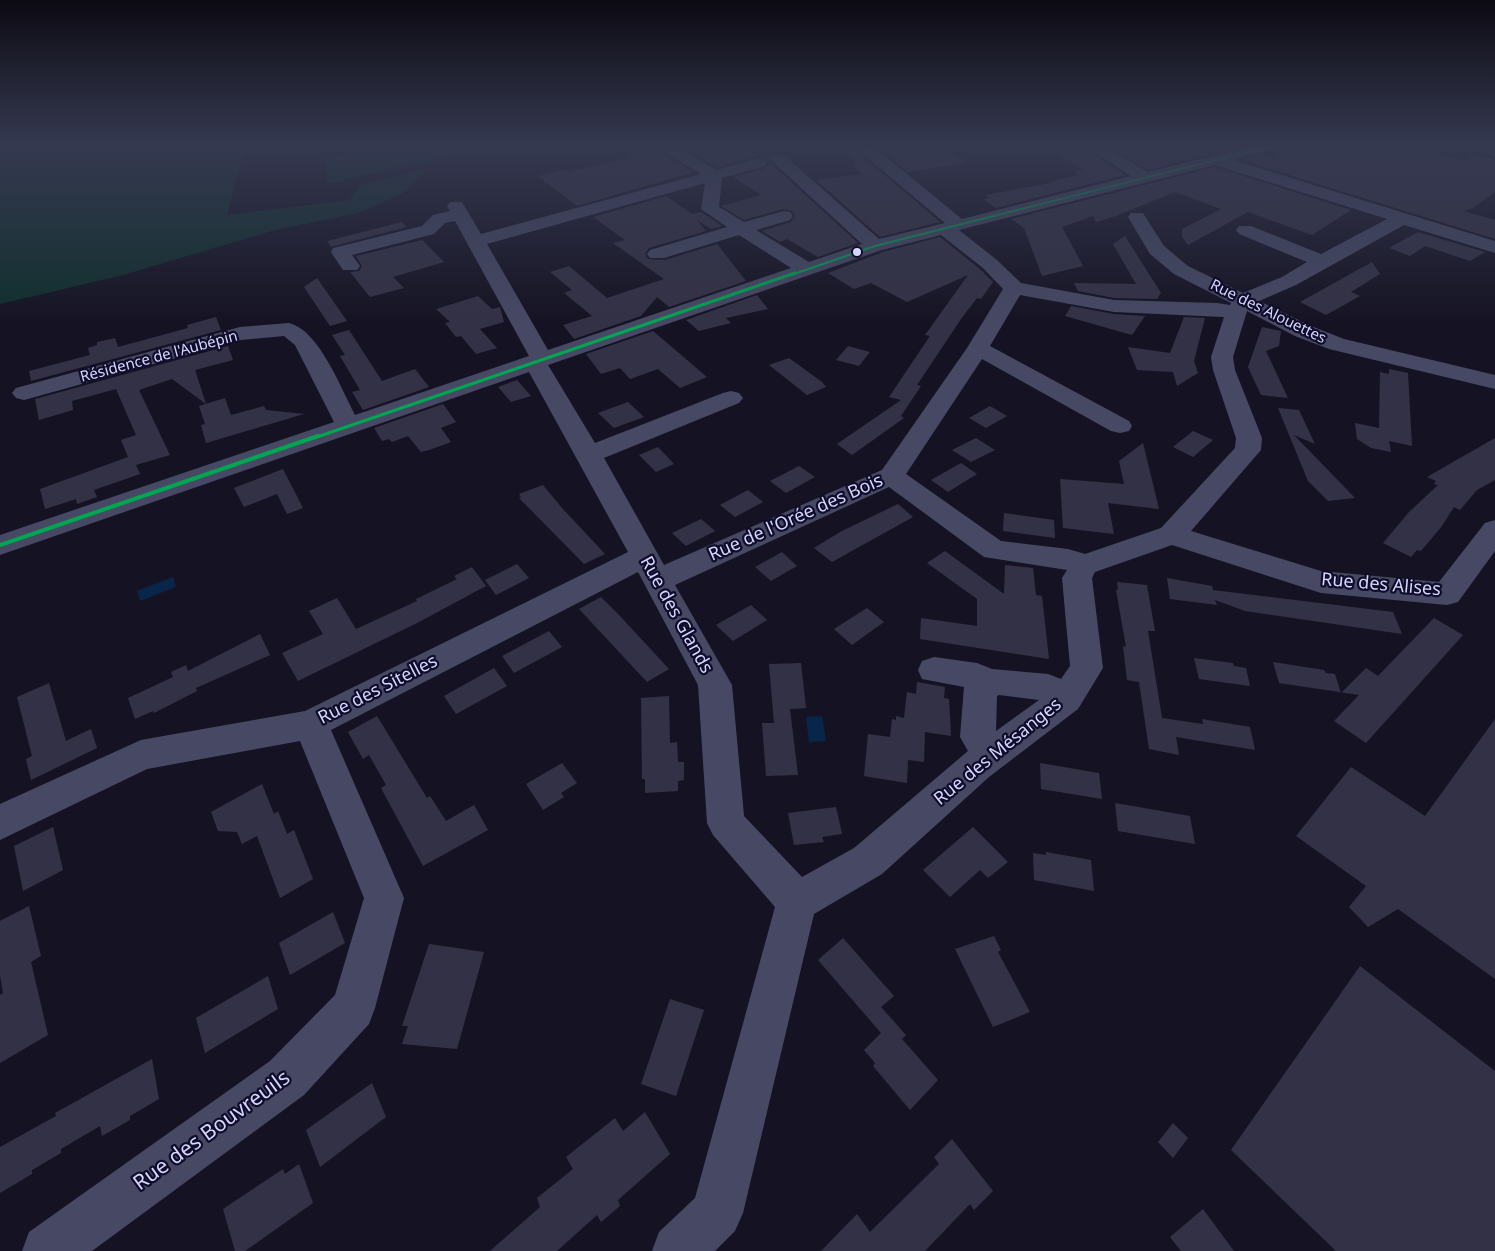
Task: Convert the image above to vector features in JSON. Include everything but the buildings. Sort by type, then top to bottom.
[{"type":"street","points":[[478,241],[609,204]]},
{"type":"street","points":[[711,204],[710,209],[806,269]]},
{"type":"street","points":[[829,204],[875,246]]},
{"type":"street","points":[[929,204],[1014,288],[1114,306],[1217,309],[1239,306],[1401,219]]},
{"type":"street","points":[[0,545],[875,246],[1036,204]]},
{"type":"street","points":[[1353,204],[1495,247]]},
{"type":"street","name":"Rue des Glands","points":[[350,266],[340,252],[428,230],[439,219],[459,210],[478,241],[538,361],[715,685],[726,823],[797,902]]},
{"type":"street","points":[[657,255],[784,216]]},
{"type":"street","name":"Rue des Alouettes","points":[[1137,217],[1157,250],[1181,270],[1239,306],[1336,344],[1495,382]]},
{"type":"street","points":[[1245,230],[1322,261]]},
{"type":"street","name":"Rue de l'Orée des Bois","points":[[651,568],[891,476],[978,348],[1014,288]]},
{"type":"street","points":[[891,476],[994,550],[1068,559],[1085,565],[1171,535],[1248,450],[1249,438],[1224,370],[1222,357],[1239,306]]},
{"type":"street","name":"Résidence de l'Aubépin","points":[[24,393],[240,334],[289,329],[304,341],[349,426]]},
{"type":"street","points":[[978,348],[1120,426]]},
{"type":"street","points":[[590,455],[731,398]]},
{"type":"street","name":"Rue des Alises","points":[[1171,535],[1321,582],[1447,594],[1495,530]]},
{"type":"street","name":"Rue des Mésanges","points":[[797,902],[868,861],[976,766],[1066,699],[1087,668],[1077,578],[1085,565]]},
{"type":"street","name":"Rue des Sitelles","points":[[0,824],[141,755],[311,724],[651,568]]},
{"type":"street","points":[[934,670],[977,676],[990,684]]},
{"type":"street","points":[[991,756],[978,737],[980,689],[995,681],[1048,688],[1066,699]]},
{"type":"street","name":"Rue des Bouvreuils","points":[[48,1251],[287,1078],[353,1008],[384,898],[311,724]]},
{"type":"street","points":[[678,1251],[717,1213],[797,902]]},
{"type":"green space","points":[[0,204],[230,204],[227,215],[314,204],[378,204],[358,213],[275,230],[123,275],[0,304]]},
{"type":"water","points":[[173,577],[176,587],[140,601],[137,591]]},
{"type":"water","points":[[822,716],[826,741],[809,742],[806,717]]},
{"type":"transit line","points":[[0,545],[875,246],[1040,204]]}]
